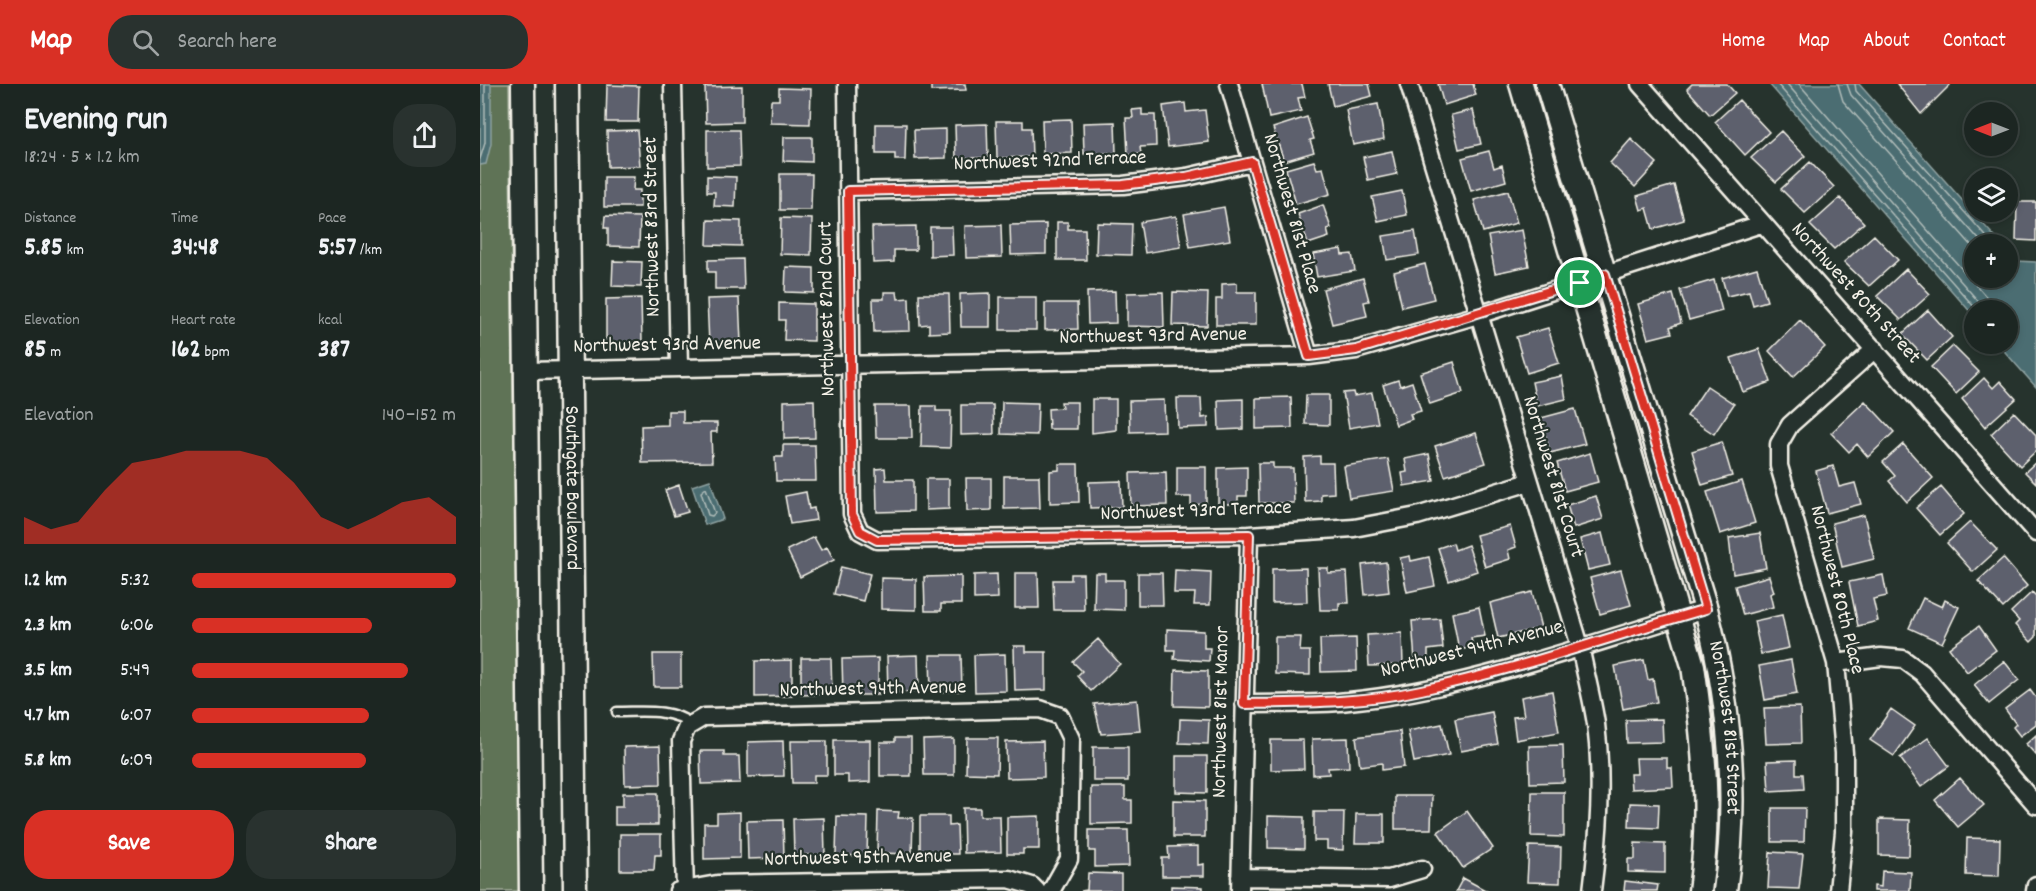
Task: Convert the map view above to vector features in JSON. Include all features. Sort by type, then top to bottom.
[{"type":"street","points":[[523,84],[531,891]]},
{"type":"street","name":"Southgate Boulevard","points":[[567,84],[575,891]]},
{"type":"street","name":"Northwest 83rd Street","points":[[673,84],[679,368]]},
{"type":"street","name":"Northwest 82nd Court","points":[[847,84],[852,514],[860,531]]},
{"type":"street","name":"Northwest 81st Place","points":[[1229,84],[1309,356]]},
{"type":"street","name":"Northwest 81st Court","points":[[1408,84],[1580,646],[1596,723],[1600,786],[1598,845],[1592,891]]},
{"type":"street","name":"Northwest 81st Street","points":[[1521,84],[1693,666],[1702,730],[1707,802],[1700,891]]},
{"type":"street","name":"Northwest 81st Street","points":[[1547,84],[1706,609],[1719,660],[1729,727],[1734,803],[1725,891]]},
{"type":"street","name":"Northwest 80th Street","points":[[1640,84],[1761,224],[1875,349],[2036,533]]},
{"type":"street","name":"Northwest 92nd Terrace","points":[[848,191],[1123,185],[1186,177],[1252,162]]},
{"type":"street","name":"Northwest 93rd Avenue","points":[[525,371],[1309,356],[1356,350],[1478,315],[1761,224]]},
{"type":"street","name":"Northwest 80th Place","points":[[1838,891],[1844,832],[1844,753],[1836,663],[1779,466],[1779,444],[1790,425],[1875,349]]},
{"type":"street","name":"Northwest 93rd Terrace","points":[[860,531],[877,540],[1249,535],[1375,524],[1417,516],[1530,482]]},
{"type":"street","name":"Northwest 81st Manor","points":[[1240,884],[1249,535]]},
{"type":"street","name":"Northwest 94th Avenue","points":[[1244,704],[1348,702],[1420,691],[1706,609]]},
{"type":"street","points":[[1836,663],[1881,657],[1903,659],[1922,673],[2036,805]]},
{"type":"street","name":"Northwest 94th Avenue","points":[[689,726],[704,717],[1040,709],[1060,716],[1071,739],[1069,860],[1051,891]]},
{"type":"street","points":[[682,891],[681,741],[689,726]]},
{"type":"street","points":[[1240,884],[1389,879],[1422,869]]},
{"type":"street","name":"Northwest 95th Avenue","points":[[682,891],[717,884],[1009,879],[1032,886],[1037,891]]},
{"type":"street","points":[[2035,891],[2036,885]]},
{"type":"lane","points":[[617,712],[666,712],[679,715],[689,726]]},
{"type":"green space","points":[[480,84],[509,84],[520,891],[480,891]]},
{"type":"water","points":[[480,84],[491,84],[491,144],[486,164],[480,165]]},
{"type":"water","points":[[1769,84],[1859,84],[1964,202],[1964,222],[1981,222],[1992,234],[1964,234],[1964,288],[2018,288],[2018,261],[2036,262],[2036,387],[2007,354],[2018,354],[2018,300],[1964,300],[1964,305]]},
{"type":"water","points":[[710,480],[723,519],[705,525],[692,486]]},
{"type":"building","points":[[931,84],[965,84],[966,90],[931,91]]},
{"type":"building","points":[[1262,84],[1302,84],[1305,97],[1298,98],[1301,111],[1269,118]]},
{"type":"building","points":[[1328,84],[1369,84],[1372,96],[1333,106]]},
{"type":"building","points":[[1438,84],[1473,84],[1476,95],[1444,105]]},
{"type":"building","points":[[1692,84],[1727,84],[1735,93],[1710,115],[1687,89]]},
{"type":"building","points":[[1897,84],[1948,84],[1950,85],[1921,114]]},
{"type":"building","points":[[607,85],[639,86],[638,122],[606,122]]},
{"type":"building","points":[[742,86],[742,122],[706,123],[705,87]]},
{"type":"building","points":[[779,88],[811,89],[810,124],[770,123],[771,100],[779,100]]},
{"type":"building","points":[[1739,100],[1769,132],[1745,155],[1715,122]]},
{"type":"building","points":[[1185,103],[1186,112],[1205,110],[1209,142],[1168,147],[1163,106]]},
{"type":"building","points":[[1378,104],[1384,139],[1353,145],[1346,110]]},
{"type":"building","points":[[1142,109],[1142,115],[1155,115],[1156,146],[1140,147],[1141,154],[1128,155],[1126,118],[1133,118],[1132,110]]},
{"type":"building","points":[[1473,110],[1481,144],[1459,149],[1451,115]]},
{"type":"building","points":[[1307,117],[1314,139],[1310,140],[1314,152],[1284,161],[1273,128]]},
{"type":"building","points":[[1071,119],[1072,153],[1043,154],[1042,120]]},
{"type":"building","points":[[996,121],[1023,121],[1023,128],[1031,128],[1032,157],[997,158]]},
{"type":"building","points":[[1115,122],[1116,153],[1084,154],[1083,123]]},
{"type":"building","points":[[876,124],[906,124],[905,160],[895,160],[895,154],[876,154]]},
{"type":"building","points":[[987,124],[988,158],[956,158],[955,125]]},
{"type":"building","points":[[946,129],[946,158],[915,159],[914,130]]},
{"type":"building","points":[[637,130],[640,166],[608,167],[607,131]]},
{"type":"building","points":[[707,130],[739,130],[740,166],[707,167]]},
{"type":"building","points":[[1781,131],[1805,156],[1776,182],[1751,158]]},
{"type":"building","points":[[784,137],[812,137],[812,162],[783,161]]},
{"type":"building","points":[[1631,139],[1657,163],[1635,187],[1610,163]]},
{"type":"building","points":[[1392,151],[1397,174],[1368,180],[1363,157]]},
{"type":"building","points":[[1489,151],[1494,168],[1502,165],[1506,181],[1471,191],[1462,158]]},
{"type":"building","points":[[1314,161],[1317,169],[1323,168],[1330,194],[1296,204],[1286,169]]},
{"type":"building","points":[[1810,162],[1834,187],[1805,213],[1781,189]]},
{"type":"building","points":[[780,174],[812,174],[811,210],[780,210]]},
{"type":"building","points":[[707,176],[736,177],[735,207],[714,206],[715,192],[707,192]]},
{"type":"building","points":[[604,177],[634,177],[633,190],[640,190],[640,207],[604,207]]},
{"type":"building","points":[[1674,185],[1684,220],[1653,229],[1647,208],[1641,210],[1637,196]]},
{"type":"building","points":[[1402,191],[1407,215],[1378,221],[1372,197]]},
{"type":"building","points":[[1508,191],[1517,223],[1483,232],[1474,200]]},
{"type":"building","points":[[1840,198],[1864,223],[1834,249],[1810,225]]},
{"type":"building","points":[[2018,202],[2036,202],[2036,241],[2018,240],[2016,234]]},
{"type":"building","points":[[1323,205],[1331,228],[1327,229],[1329,237],[1308,244],[1298,214]]},
{"type":"building","points":[[1224,207],[1230,240],[1190,247],[1184,214]]},
{"type":"building","points":[[605,216],[640,217],[639,247],[608,246],[608,228],[604,228]]},
{"type":"building","points":[[1176,216],[1181,247],[1145,253],[1140,222]]},
{"type":"building","points":[[781,218],[812,219],[811,255],[780,254]]},
{"type":"building","points":[[708,220],[741,221],[741,246],[707,245]]},
{"type":"building","points":[[1057,222],[1068,222],[1068,229],[1085,229],[1086,260],[1057,260]]},
{"type":"building","points":[[1097,223],[1132,224],[1131,255],[1096,254]]},
{"type":"building","points":[[1046,224],[1046,254],[1011,255],[1010,225]]},
{"type":"building","points":[[1001,225],[1002,257],[966,258],[965,226]]},
{"type":"building","points":[[916,226],[916,250],[894,250],[894,262],[873,263],[872,227]]},
{"type":"building","points":[[930,227],[952,227],[953,255],[930,256]]},
{"type":"building","points":[[1522,230],[1529,266],[1495,273],[1488,236]]},
{"type":"building","points":[[1415,231],[1419,255],[1387,260],[1383,236]]},
{"type":"building","points":[[1874,235],[1898,260],[1869,286],[1844,262]]},
{"type":"building","points":[[1341,249],[1342,255],[1352,254],[1355,271],[1317,277],[1313,254]]},
{"type":"building","points":[[743,259],[744,289],[715,289],[715,272],[708,272],[708,260]]},
{"type":"building","points":[[613,261],[642,262],[641,287],[612,286]]},
{"type":"building","points":[[1425,264],[1434,299],[1402,307],[1394,272]]},
{"type":"building","points":[[786,267],[814,268],[814,293],[785,292]]},
{"type":"building","points":[[1757,268],[1767,301],[1753,305],[1749,291],[1727,296],[1722,278]]},
{"type":"building","points":[[1906,269],[1930,294],[1901,320],[1877,296]]},
{"type":"building","points":[[1363,278],[1369,301],[1364,302],[1367,316],[1332,324],[1323,289]]},
{"type":"building","points":[[1714,280],[1722,311],[1689,320],[1680,290]]},
{"type":"building","points":[[1237,283],[1237,292],[1256,292],[1256,325],[1216,325],[1216,299],[1222,299],[1222,284]]},
{"type":"building","points":[[1115,291],[1116,323],[1088,324],[1087,292]]},
{"type":"building","points":[[884,292],[897,292],[898,299],[909,298],[910,331],[874,332],[873,299],[884,299]]},
{"type":"building","points":[[1163,292],[1164,327],[1127,326],[1127,293]]},
{"type":"building","points":[[1173,292],[1208,293],[1207,326],[1172,325]]},
{"type":"building","points":[[990,293],[990,327],[961,327],[960,294]]},
{"type":"building","points":[[919,294],[949,294],[950,332],[929,333],[929,324],[920,325]]},
{"type":"building","points":[[1673,294],[1681,323],[1670,327],[1672,333],[1648,339],[1638,304]]},
{"type":"building","points":[[1000,297],[1036,297],[1036,330],[1000,330]]},
{"type":"building","points":[[641,298],[642,343],[606,343],[606,299]]},
{"type":"building","points":[[739,298],[741,343],[709,344],[707,299]]},
{"type":"building","points":[[779,303],[814,304],[814,341],[784,340],[785,320],[779,320]]},
{"type":"building","points":[[1045,303],[1077,303],[1078,329],[1045,330]]},
{"type":"building","points":[[1928,310],[1952,337],[1927,360],[1902,334]]},
{"type":"building","points":[[1800,320],[1825,347],[1793,377],[1769,351]]},
{"type":"building","points":[[1548,328],[1559,363],[1527,373],[1516,337]]},
{"type":"building","points":[[1953,346],[1979,372],[1956,394],[1931,367]]},
{"type":"building","points":[[1759,349],[1771,382],[1743,392],[1731,358]]},
{"type":"building","points":[[1454,362],[1463,393],[1430,404],[1420,373]]},
{"type":"building","points":[[1562,376],[1566,399],[1537,406],[1532,382]]},
{"type":"building","points":[[1984,378],[1993,388],[2000,381],[2016,399],[1985,427],[1962,399]]},
{"type":"building","points":[[1398,380],[1400,386],[1412,382],[1421,411],[1410,414],[1412,419],[1396,425],[1383,385]]},
{"type":"building","points":[[1707,386],[1734,404],[1714,434],[1687,416]]},
{"type":"building","points":[[1353,392],[1354,396],[1372,393],[1378,423],[1349,428],[1343,393]]},
{"type":"building","points":[[1306,395],[1329,395],[1329,425],[1305,424]]},
{"type":"building","points":[[1291,397],[1292,428],[1256,429],[1256,398]]},
{"type":"building","points":[[1177,398],[1201,398],[1202,418],[1208,417],[1208,427],[1178,428]]},
{"type":"building","points":[[1092,399],[1116,399],[1116,430],[1092,433]]},
{"type":"building","points":[[1243,399],[1243,429],[1219,430],[1218,400]]},
{"type":"building","points":[[814,400],[815,438],[784,439],[784,401]]},
{"type":"building","points":[[1164,400],[1165,431],[1130,432],[1129,401]]},
{"type":"building","points":[[1865,401],[1894,432],[1868,457],[1857,444],[1849,452],[1831,433]]},
{"type":"building","points":[[1002,402],[1038,403],[1037,435],[1001,434]]},
{"type":"building","points":[[1061,402],[1077,402],[1077,429],[1049,429],[1048,409],[1062,408]]},
{"type":"building","points":[[961,405],[993,405],[994,434],[961,435]]},
{"type":"building","points":[[875,406],[911,406],[912,438],[876,438]]},
{"type":"building","points":[[922,406],[936,406],[936,411],[951,411],[950,448],[921,447]]},
{"type":"building","points":[[1575,409],[1585,444],[1550,453],[1541,418]]},
{"type":"building","points":[[668,411],[683,411],[683,423],[717,423],[717,432],[711,432],[712,462],[642,463],[641,426],[668,425]]},
{"type":"building","points":[[2014,412],[2036,435],[2036,451],[2020,466],[1991,434]]},
{"type":"building","points":[[1476,433],[1486,463],[1445,476],[1435,446]]},
{"type":"building","points":[[1722,442],[1732,476],[1702,485],[1692,451]]},
{"type":"building","points":[[1903,444],[1933,478],[1907,502],[1889,481],[1895,476],[1883,462]]},
{"type":"building","points":[[783,445],[815,445],[816,481],[776,481],[775,457],[783,457]]},
{"type":"building","points":[[1590,453],[1598,482],[1565,491],[1557,463]]},
{"type":"building","points":[[1429,454],[1434,481],[1404,486],[1402,473],[1407,472],[1405,459]]},
{"type":"building","points":[[1320,456],[1320,463],[1333,463],[1334,493],[1321,494],[1321,501],[1305,502],[1304,457]]},
{"type":"building","points":[[1388,459],[1394,491],[1349,498],[1344,466]]},
{"type":"building","points":[[2036,462],[2036,483],[2025,472]]},
{"type":"building","points":[[1258,463],[1273,463],[1273,468],[1293,468],[1294,503],[1259,503]]},
{"type":"building","points":[[1059,464],[1078,464],[1079,502],[1050,503],[1050,471],[1059,470]]},
{"type":"building","points":[[1833,466],[1839,487],[1855,483],[1861,504],[1827,513],[1816,471]]},
{"type":"building","points":[[1177,467],[1206,467],[1206,504],[1191,505],[1191,497],[1177,497]]},
{"type":"building","points":[[1247,467],[1247,496],[1238,496],[1238,504],[1218,504],[1218,468]]},
{"type":"building","points":[[885,468],[886,480],[913,480],[913,511],[877,512],[876,469]]},
{"type":"building","points":[[1166,472],[1167,505],[1131,506],[1130,473]]},
{"type":"building","points":[[1004,476],[1039,476],[1040,508],[1004,509]]},
{"type":"building","points":[[966,478],[991,478],[991,510],[967,511]]},
{"type":"building","points":[[926,479],[949,479],[949,509],[926,510]]},
{"type":"building","points":[[1121,481],[1122,507],[1090,508],[1089,482]]},
{"type":"building","points":[[1742,481],[1755,523],[1720,534],[1707,492]]},
{"type":"building","points":[[679,485],[688,512],[674,516],[665,490]]},
{"type":"building","points":[[1941,487],[1964,514],[1940,535],[1916,508]]},
{"type":"building","points":[[806,492],[809,509],[814,508],[816,520],[790,524],[785,496]]},
{"type":"building","points":[[1596,496],[1603,519],[1574,528],[1567,505]]},
{"type":"building","points":[[1864,515],[1874,559],[1842,567],[1832,523]]},
{"type":"building","points":[[1970,522],[1997,550],[1973,572],[1947,543]]},
{"type":"building","points":[[1510,526],[1516,547],[1508,550],[1510,559],[1485,567],[1476,535]]},
{"type":"building","points":[[1602,533],[1610,565],[1588,570],[1580,539]]},
{"type":"building","points":[[1760,533],[1766,568],[1733,574],[1729,538]]},
{"type":"building","points":[[814,537],[821,550],[827,547],[834,560],[800,577],[787,550]]},
{"type":"building","points":[[1453,543],[1455,550],[1468,545],[1477,571],[1449,581],[1438,548]]},
{"type":"building","points":[[1410,556],[1411,561],[1429,557],[1435,586],[1407,592],[1400,558]]},
{"type":"building","points":[[2003,558],[2027,586],[2003,608],[1978,581]]},
{"type":"building","points":[[1386,562],[1389,592],[1365,595],[1362,565]]},
{"type":"building","points":[[841,567],[870,574],[863,601],[834,594]]},
{"type":"building","points":[[1306,568],[1307,602],[1272,603],[1272,569]]},
{"type":"building","points":[[1318,568],[1328,568],[1328,573],[1347,572],[1349,603],[1339,603],[1339,610],[1320,610]]},
{"type":"building","points":[[1175,570],[1211,572],[1210,605],[1194,605],[1195,593],[1174,593]]},
{"type":"building","points":[[1621,570],[1631,605],[1600,614],[1590,578]]},
{"type":"building","points":[[1015,573],[1038,573],[1039,608],[1015,608]]},
{"type":"building","points":[[1095,573],[1105,573],[1105,580],[1124,580],[1124,610],[1094,609]]},
{"type":"building","points":[[1138,573],[1162,573],[1163,605],[1138,605]]},
{"type":"building","points":[[997,574],[998,598],[974,599],[974,575]]},
{"type":"building","points":[[1071,574],[1083,574],[1084,610],[1054,610],[1053,580],[1071,580]]},
{"type":"building","points":[[1883,575],[1887,596],[1873,599],[1878,621],[1858,626],[1849,582]]},
{"type":"building","points":[[961,576],[961,604],[941,604],[941,611],[925,611],[924,577]]},
{"type":"building","points":[[1769,576],[1774,592],[1770,594],[1773,607],[1743,615],[1735,586]]},
{"type":"building","points":[[881,578],[916,579],[916,610],[881,609]]},
{"type":"building","points":[[1532,592],[1541,628],[1498,638],[1490,603]]},
{"type":"building","points":[[2032,592],[2036,596],[2036,637],[2031,642],[2015,625],[2019,621],[2011,612]]},
{"type":"building","points":[[1923,598],[1942,607],[1945,600],[1959,607],[1942,643],[1909,628]]},
{"type":"building","points":[[1479,607],[1485,636],[1471,638],[1473,647],[1459,650],[1452,613]]},
{"type":"building","points":[[1782,615],[1789,648],[1761,654],[1754,621]]},
{"type":"building","points":[[1440,619],[1443,648],[1428,650],[1428,660],[1415,661],[1412,621]]},
{"type":"building","points":[[1979,626],[1996,650],[1967,672],[1949,648]]},
{"type":"building","points":[[1167,629],[1204,631],[1204,648],[1210,648],[1209,661],[1174,659],[1175,650],[1167,650]]},
{"type":"building","points":[[1402,633],[1403,665],[1369,666],[1367,635]]},
{"type":"building","points":[[1275,637],[1301,637],[1300,651],[1310,651],[1310,675],[1275,674]]},
{"type":"building","points":[[1356,638],[1357,671],[1321,672],[1320,639]]},
{"type":"building","points":[[1098,639],[1120,664],[1091,691],[1077,676],[1082,671],[1073,662]]},
{"type":"building","points":[[1014,646],[1026,646],[1026,652],[1046,652],[1046,690],[1015,691]]},
{"type":"building","points":[[653,654],[681,654],[681,687],[654,687]]},
{"type":"building","points":[[1005,654],[1006,691],[975,692],[974,655]]},
{"type":"building","points":[[918,655],[919,692],[888,693],[887,656]]},
{"type":"building","points":[[930,655],[961,655],[962,691],[931,692]]},
{"type":"building","points":[[801,658],[831,658],[832,694],[801,695]]},
{"type":"building","points":[[878,658],[878,695],[843,695],[842,659]]},
{"type":"building","points":[[792,660],[792,696],[755,697],[755,661]]},
{"type":"building","points":[[1644,660],[1648,680],[1653,679],[1657,702],[1623,709],[1615,666]]},
{"type":"building","points":[[1791,660],[1797,694],[1765,700],[1759,666]]},
{"type":"building","points":[[2004,661],[2019,680],[1989,704],[1974,685]]},
{"type":"building","points":[[1175,670],[1208,671],[1208,707],[1174,706]]},
{"type":"building","points":[[2030,690],[2036,698],[2036,724],[2020,736],[2013,727],[2016,724],[2005,709]]},
{"type":"building","points":[[1552,691],[1559,732],[1516,740],[1513,717],[1524,716],[1521,697]]},
{"type":"building","points":[[1137,700],[1140,731],[1101,734],[1094,704]]},
{"type":"building","points":[[1800,707],[1801,743],[1766,744],[1764,708]]},
{"type":"building","points":[[1891,709],[1915,726],[1894,756],[1870,740]]},
{"type":"building","points":[[1492,712],[1498,744],[1461,751],[1455,719]]},
{"type":"building","points":[[1180,719],[1209,720],[1208,744],[1179,743]]},
{"type":"building","points":[[1662,719],[1663,742],[1627,743],[1626,720]]},
{"type":"building","points":[[1442,724],[1449,755],[1414,762],[1408,731]]},
{"type":"building","points":[[1400,731],[1404,767],[1382,770],[1382,763],[1360,766],[1356,737]]},
{"type":"building","points":[[2036,735],[2036,755],[2026,744]]},
{"type":"building","points":[[895,738],[911,738],[911,776],[880,776],[880,742],[895,742]]},
{"type":"building","points":[[967,738],[998,738],[997,774],[966,773]]},
{"type":"building","points":[[1348,738],[1349,767],[1328,768],[1329,774],[1313,775],[1312,739]]},
{"type":"building","points":[[1928,738],[1949,766],[1921,787],[1900,758]]},
{"type":"building","points":[[954,739],[954,775],[924,775],[923,740]]},
{"type":"building","points":[[834,740],[870,740],[870,782],[848,783],[848,775],[834,775]]},
{"type":"building","points":[[1271,740],[1303,740],[1304,769],[1271,770]]},
{"type":"building","points":[[783,741],[784,776],[748,777],[748,742]]},
{"type":"building","points":[[791,741],[827,741],[827,775],[814,775],[814,783],[792,783]]},
{"type":"building","points":[[1043,741],[1044,777],[1007,778],[1006,742]]},
{"type":"building","points":[[1563,745],[1564,782],[1530,783],[1529,746]]},
{"type":"building","points":[[660,746],[661,784],[625,785],[624,747]]},
{"type":"building","points":[[1093,747],[1128,747],[1128,781],[1093,781]]},
{"type":"building","points":[[700,751],[724,751],[724,756],[739,756],[740,783],[701,784]]},
{"type":"building","points":[[1176,756],[1207,756],[1207,793],[1176,792]]},
{"type":"building","points":[[1636,758],[1667,758],[1667,768],[1672,768],[1673,787],[1631,789],[1630,774],[1637,774]]},
{"type":"building","points":[[1796,760],[1796,774],[1803,774],[1804,789],[1769,791],[1767,761]]},
{"type":"building","points":[[1960,778],[1984,805],[1958,827],[1935,800]]},
{"type":"building","points":[[1091,787],[1125,787],[1125,800],[1132,800],[1132,823],[1091,824]]},
{"type":"building","points":[[1532,792],[1564,792],[1564,837],[1531,836]]},
{"type":"building","points":[[623,793],[658,793],[658,825],[615,825],[615,806],[623,806]]},
{"type":"building","points":[[1395,796],[1432,796],[1431,829],[1395,829]]},
{"type":"building","points":[[1173,800],[1205,801],[1205,837],[1173,837]]},
{"type":"building","points":[[1630,803],[1659,804],[1658,828],[1629,827]]},
{"type":"building","points":[[963,808],[980,808],[980,816],[1000,816],[1001,852],[964,853]]},
{"type":"building","points":[[1772,808],[1805,808],[1804,842],[1772,842]]},
{"type":"building","points":[[878,811],[899,812],[898,818],[913,818],[912,854],[877,853]]},
{"type":"building","points":[[1467,811],[1493,848],[1463,868],[1438,832]]},
{"type":"building","points":[[740,812],[740,858],[704,859],[704,823],[717,823],[717,813]]},
{"type":"building","points":[[1314,812],[1344,812],[1343,850],[1327,849],[1327,841],[1314,841]]},
{"type":"building","points":[[1356,814],[1384,814],[1384,843],[1355,843]]},
{"type":"building","points":[[837,816],[868,817],[867,856],[836,855]]},
{"type":"building","points":[[920,816],[949,816],[949,826],[957,825],[958,854],[920,854]]},
{"type":"building","points":[[1039,816],[1039,849],[1023,849],[1023,854],[1007,854],[1007,817]]},
{"type":"building","points":[[1268,816],[1304,817],[1304,849],[1268,848]]},
{"type":"building","points":[[824,818],[825,855],[794,855],[793,819]]},
{"type":"building","points":[[1879,819],[1910,820],[1909,856],[1879,855]]},
{"type":"building","points":[[783,820],[784,858],[748,859],[747,821]]},
{"type":"building","points":[[1089,830],[1128,830],[1129,866],[1095,867],[1095,851],[1089,851]]},
{"type":"building","points":[[620,834],[661,834],[661,855],[655,855],[654,870],[620,870]]},
{"type":"building","points":[[1967,838],[2000,839],[1999,876],[1966,875]]},
{"type":"building","points":[[1635,843],[1665,844],[1665,873],[1628,872],[1628,859],[1635,859]]},
{"type":"building","points":[[1198,846],[1198,865],[1204,864],[1204,876],[1162,876],[1162,858],[1169,858],[1168,847]]},
{"type":"building","points":[[1529,846],[1561,847],[1560,883],[1527,882]]},
{"type":"building","points":[[1770,852],[1803,854],[1799,889],[1768,888]]},
{"type":"building","points":[[1882,871],[1911,872],[1910,891],[1874,891],[1874,886],[1881,887]]},
{"type":"building","points":[[1088,873],[1121,874],[1121,891],[1081,891],[1087,890]]},
{"type":"building","points":[[1463,878],[1487,891],[1456,891]]},
{"type":"building","points":[[1625,881],[1658,885],[1657,891],[1624,891]]},
{"type":"building","points":[[1171,886],[1203,887],[1203,891],[1171,891]]},
{"type":"route","points":[[1252,162],[1309,356],[1356,350],[1580,283],[1605,274],[1706,609],[1491,673],[1420,691],[1348,702],[1244,704],[1249,535],[877,540],[860,531],[852,514],[852,365],[848,191],[1123,185],[1186,177],[1252,162]]}]
